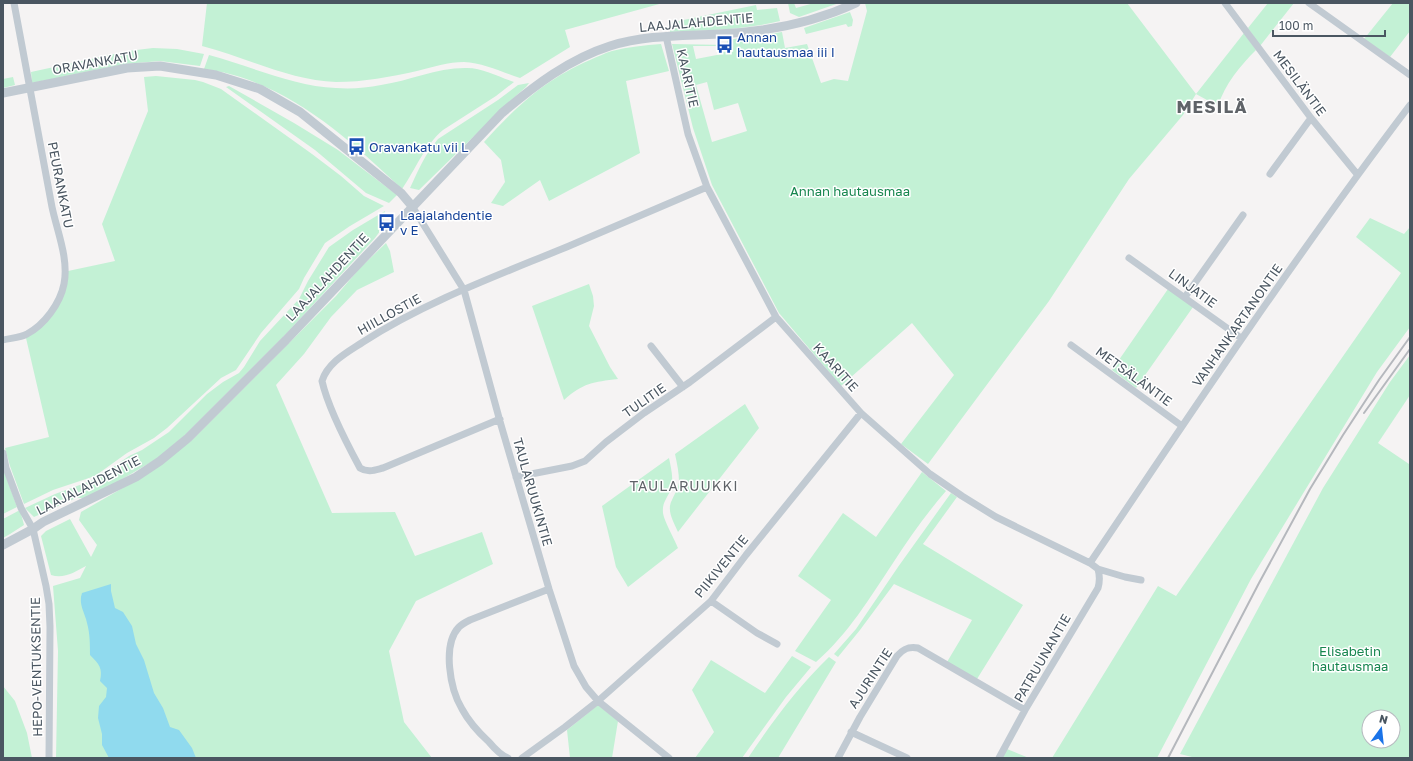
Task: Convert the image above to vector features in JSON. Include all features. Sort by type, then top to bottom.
[{"type":"street","name":"PEURANKATU","points":[[3,340],[25,335],[35,329],[44,320],[55,306],[62,290],[65,271],[63,254],[52,208],[14,3]]},
{"type":"street","name":"LAAJALAHDENTIE","points":[[3,545],[43,522],[136,477],[160,461],[188,438],[286,340],[502,113],[527,92],[546,79],[572,63],[609,46],[645,38],[732,34],[789,26],[823,16],[856,3]]},
{"type":"street","name":"MESILÄNTIE","points":[[1225,3],[1311,118],[1358,174]]},
{"type":"street","points":[[1309,3],[1410,75]]},
{"type":"street","name":"KAARITIE","points":[[666,36],[688,134],[707,187],[776,317],[861,412],[930,474],[996,517],[1090,563],[1098,569],[1141,580]]},
{"type":"street","name":"ORAVANKATU","points":[[3,93],[126,68],[160,66],[208,73],[235,80],[260,89],[300,112],[401,193],[412,206]]},
{"type":"street","name":"VANHANKARTANONTIE","points":[[1090,563],[1241,338],[1358,174],[1410,105]]},
{"type":"street","points":[[1270,174],[1311,118]]},
{"type":"street","name":"HIILLOSTIE","points":[[500,419],[383,468],[365,471],[360,468],[356,461],[324,391],[322,380],[324,375],[338,359],[377,334],[418,311],[707,187]]},
{"type":"street","name":"TAULARUUKINTIE","points":[[412,206],[464,290],[516,477],[549,589],[574,666],[586,687],[598,700],[668,758]]},
{"type":"street","points":[[1185,297],[1243,215]]},
{"type":"street","name":"LINJATIE","points":[[1129,258],[1241,338]]},
{"type":"street","name":"TULITIE","points":[[516,477],[572,466],[585,461],[638,418],[776,317]]},
{"type":"street","name":"METSÄLÄNTIE","points":[[1071,345],[1182,426]]},
{"type":"street","points":[[651,346],[682,387]]},
{"type":"street","name":"PIIKIVENTIE","points":[[522,758],[565,727],[598,700],[711,601],[861,412]]},
{"type":"street","name":"HEPO-VENTUKSENTIE","points":[[3,453],[6,468],[19,501],[33,529],[49,604],[49,758]]},
{"type":"street","name":"PATRUUNANTIE","points":[[999,758],[1025,710],[1098,588],[1100,575],[1098,569]]},
{"type":"street","points":[[508,758],[492,746],[476,730],[461,708],[453,689],[450,670],[450,652],[454,636],[460,626],[470,620],[549,589]]},
{"type":"street","points":[[711,601],[757,633],[777,644]]},
{"type":"street","name":"AJURINTIE","points":[[838,758],[851,732],[898,656],[903,650],[908,648],[918,648],[1025,710]]},
{"type":"street","points":[[851,732],[907,758]]},
{"type":"green space","points":[[207,3],[663,3],[565,30],[570,47],[520,78],[485,66],[458,62],[377,79],[336,82],[302,78],[202,46]]},
{"type":"green space","points":[[788,3],[794,3],[796,8],[814,3],[839,3],[799,17],[790,13]]},
{"type":"green space","name":"Annan hautausmaa","points":[[865,3],[1127,3],[1196,94],[1183,115],[1129,179],[1049,301],[928,464],[901,444],[954,375],[912,323],[841,386],[779,313],[712,185],[693,128],[672,44],[727,45],[727,40],[782,32],[785,48],[807,44],[821,83],[834,79],[848,81],[867,11]],"holes":[[[693,46],[720,46],[722,54],[696,59]],[[707,82],[714,110],[738,103],[747,131],[712,142],[696,85]]]},
{"type":"green space","points":[[1268,3],[1294,3],[1260,46],[1248,28]]},
{"type":"green space","points":[[1393,3],[1410,3],[1410,31],[1390,57],[1364,39]]},
{"type":"green space","points":[[756,5],[757,10],[777,8],[780,21],[739,28],[670,32],[669,23]]},
{"type":"green space","points":[[850,12],[853,20],[852,26],[848,27],[846,24],[806,34],[804,28]]},
{"type":"green space","points":[[1244,33],[1256,50],[1244,62],[1234,76],[1225,90],[1218,106],[1196,94]]},
{"type":"green space","points":[[661,44],[669,71],[626,81],[640,153],[549,201],[540,180],[503,206],[491,203],[505,182],[501,160],[484,142],[508,117],[545,85],[559,76],[601,55],[624,48]]},
{"type":"green space","points":[[153,48],[177,49],[204,54],[200,66],[160,61],[125,64],[32,83],[31,72],[128,51]]},
{"type":"green space","points":[[209,55],[288,80],[304,84],[336,88],[375,86],[433,72],[465,68],[484,71],[514,82],[496,96],[436,136],[425,150],[402,189],[336,130],[287,97],[233,75],[204,69]]},
{"type":"green space","points":[[156,76],[195,80],[221,89],[312,154],[364,196],[384,206],[325,243],[299,289],[261,333],[236,370],[221,378],[167,428],[154,438],[127,453],[95,476],[53,490],[24,504],[5,448],[49,437],[26,338],[46,322],[68,271],[115,261],[102,224],[148,111],[144,77]]},
{"type":"green space","points":[[13,77],[15,85],[3,88],[3,79]]},
{"type":"green space","points":[[529,83],[419,190],[410,188],[419,169],[438,139],[498,100],[518,85]]},
{"type":"green space","points":[[229,86],[338,150],[397,195],[389,203],[366,193],[315,150],[226,87]]},
{"type":"green space","points":[[385,211],[383,227],[375,238],[286,334],[185,435],[158,458],[114,484],[85,498],[76,498],[34,517],[25,508],[55,494],[96,479],[129,456],[142,450],[169,432],[207,394],[223,382],[239,373],[260,341],[299,299],[329,247],[353,230]]},
{"type":"green space","points":[[1370,218],[1404,234],[1410,227],[1410,327],[1377,372],[1251,579],[1157,758],[1052,758],[1158,586],[1176,596],[1401,273],[1356,237]]},
{"type":"green space","points":[[386,243],[390,251],[394,272],[357,290],[331,317],[304,354],[276,385],[332,513],[395,512],[415,556],[482,532],[493,564],[416,601],[389,651],[404,722],[432,758],[56,758],[58,651],[53,586],[80,578],[86,566],[74,573],[60,576],[51,575],[41,536],[46,531],[70,519],[91,557],[97,545],[79,520],[81,512],[140,478],[191,441],[336,296],[359,269]]},
{"type":"green space","points":[[589,284],[593,296],[594,306],[589,326],[610,367],[618,379],[589,384],[577,390],[564,400],[532,306]]},
{"type":"green space","points":[[1168,289],[1193,307],[1136,388],[1112,370]]},
{"type":"green space","name":"Elisabetin hautausmaa","points":[[1410,355],[1410,395],[1378,443],[1409,464],[1410,463],[1410,758],[1196,758],[1180,754],[1323,488],[1390,382]]},
{"type":"green space","points":[[745,404],[759,428],[678,532],[670,512],[670,504],[679,482],[675,454]]},
{"type":"green space","points":[[669,458],[672,474],[672,485],[664,503],[663,513],[665,521],[678,548],[628,587],[616,567],[602,506]]},
{"type":"green space","points":[[3,468],[17,507],[3,514]]},
{"type":"green space","points":[[922,472],[946,491],[912,535],[858,615],[828,651],[816,662],[795,651],[831,600],[798,576],[843,513],[876,537]]},
{"type":"green space","points":[[951,493],[957,497],[923,544],[1023,605],[977,679],[947,662],[972,620],[894,584],[838,657],[834,654],[856,629]]},
{"type":"green space","points":[[20,510],[24,525],[3,538],[3,519]]},
{"type":"green space","points":[[792,656],[811,667],[786,697],[742,758],[695,758],[714,732],[692,690],[711,660],[765,693]]},
{"type":"green space","points":[[829,657],[836,662],[778,758],[748,758],[786,705]]},
{"type":"green space","points":[[3,686],[15,701],[27,733],[32,758],[3,758]]},
{"type":"green space","points":[[598,705],[618,721],[612,758],[570,758],[567,730]]},
{"type":"green space","points":[[1007,749],[1029,758],[1002,758]]},
{"type":"water","points":[[111,584],[115,608],[123,612],[132,626],[136,644],[144,660],[154,693],[163,708],[170,727],[179,730],[192,748],[196,758],[109,758],[102,745],[102,734],[98,718],[99,706],[106,697],[107,688],[100,681],[100,666],[90,655],[89,631],[81,605],[81,597],[82,593]]},
{"type":"railway","points":[[1168,758],[1259,583],[1310,489],[1379,380],[1410,337]]},
{"type":"railway","points":[[1364,413],[1410,349]]},
{"type":"place","name":"Annan hautausmaa iii I","points":[[724,44]]},
{"type":"place","name":"Oravankatu vii L","points":[[356,147]]},
{"type":"place","name":"Laajalahdentie v E","points":[[387,222]]},
{"type":"district","name":"MESILÄ","points":[[1212,107]]},
{"type":"district","name":"TAULARUUKKI","points":[[684,486]]}]
